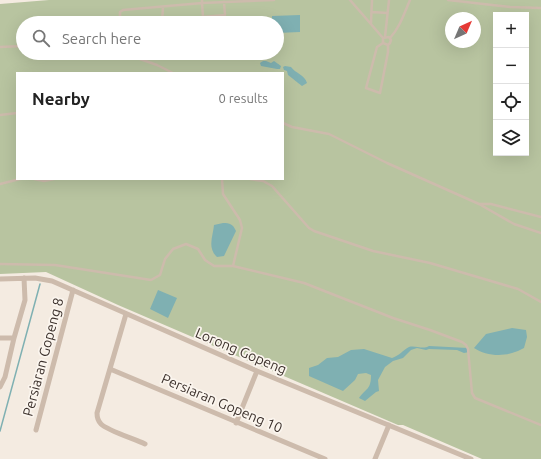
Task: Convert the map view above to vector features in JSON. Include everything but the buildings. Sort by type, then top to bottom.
[{"type":"street","name":"Lorong Gopeng","points":[[0,279],[24,278],[52,280],[257,371],[471,459]]},
{"type":"street","points":[[0,387],[5,377],[25,300],[24,278]]},
{"type":"street","name":"Persiaran Gopeng 8","points":[[36,430],[73,290]]},
{"type":"street","points":[[126,314],[97,412],[98,420],[104,427],[145,444]]},
{"type":"street","points":[[0,338],[14,338]]},
{"type":"street","name":"Persiaran Gopeng 10","points":[[110,369],[325,459]]},
{"type":"street","points":[[236,423],[257,371]]},
{"type":"street","points":[[375,459],[389,425]]},
{"type":"lane","points":[[120,16],[120,12],[123,10],[202,2],[274,0]]},
{"type":"lane","points":[[350,0],[384,38],[390,38]]},
{"type":"lane","points":[[372,0],[372,24]]},
{"type":"lane","points":[[389,0],[383,43],[377,47],[366,88],[380,93],[390,38],[400,24],[410,0]]},
{"type":"lane","points":[[448,0],[510,8],[541,8]]},
{"type":"lane","points":[[202,2],[203,16],[225,15],[224,2]]},
{"type":"lane","points":[[162,16],[163,7]]},
{"type":"lane","points":[[372,12],[388,13]]},
{"type":"lane","points":[[383,43],[388,45]]},
{"type":"lane","points":[[0,47],[16,46]]},
{"type":"lane","points":[[143,60],[158,65],[171,72]]},
{"type":"lane","points":[[0,115],[16,113]]},
{"type":"lane","points":[[284,123],[292,127],[329,134],[387,163],[479,204],[514,224],[541,233]]},
{"type":"lane","points":[[0,184],[16,180]]},
{"type":"lane","points":[[39,180],[49,180]]},
{"type":"lane","points":[[222,180],[223,194],[240,220],[242,228],[232,266]]},
{"type":"lane","points":[[255,180],[269,183],[309,228],[314,231],[373,251],[430,263],[518,289],[541,302]]},
{"type":"lane","points":[[479,204],[491,204],[541,217]]},
{"type":"lane","points":[[0,264],[54,265],[151,280],[160,275],[165,259],[173,249],[186,244],[198,249],[205,260],[214,266],[232,266],[304,283],[393,318],[462,342],[468,349],[472,393],[475,398],[541,425]]},
{"type":"green space","points":[[49,0],[541,0],[541,459],[482,459],[403,425],[398,425],[118,305],[46,272],[0,274],[0,4]]},
{"type":"water","points":[[300,15],[300,32],[284,33],[284,16],[272,16]]},
{"type":"water","points":[[263,61],[271,63],[274,61],[281,66],[280,69],[261,66],[260,63]]},
{"type":"water","points":[[283,67],[291,67],[306,80],[307,83],[302,86],[288,75],[287,71],[284,70]]},
{"type":"water","points":[[223,223],[231,224],[236,231],[224,256],[217,257],[211,246],[214,225]]},
{"type":"water","points":[[158,290],[177,298],[168,318],[150,309]]},
{"type":"water","points":[[512,328],[526,330],[527,337],[524,348],[516,352],[497,355],[487,354],[474,348],[486,334]]},
{"type":"water","points":[[429,346],[468,348],[469,352],[464,353],[457,350],[426,350],[417,348],[411,350],[403,358],[393,361],[385,367],[378,380],[379,391],[365,401],[359,398],[368,388],[371,375],[366,373],[358,374],[355,380],[343,391],[309,376],[309,368],[318,365],[327,358],[338,357],[351,350],[364,349],[392,358],[409,347],[424,348]]},
{"type":"waterway","points":[[0,431],[40,284]]}]
